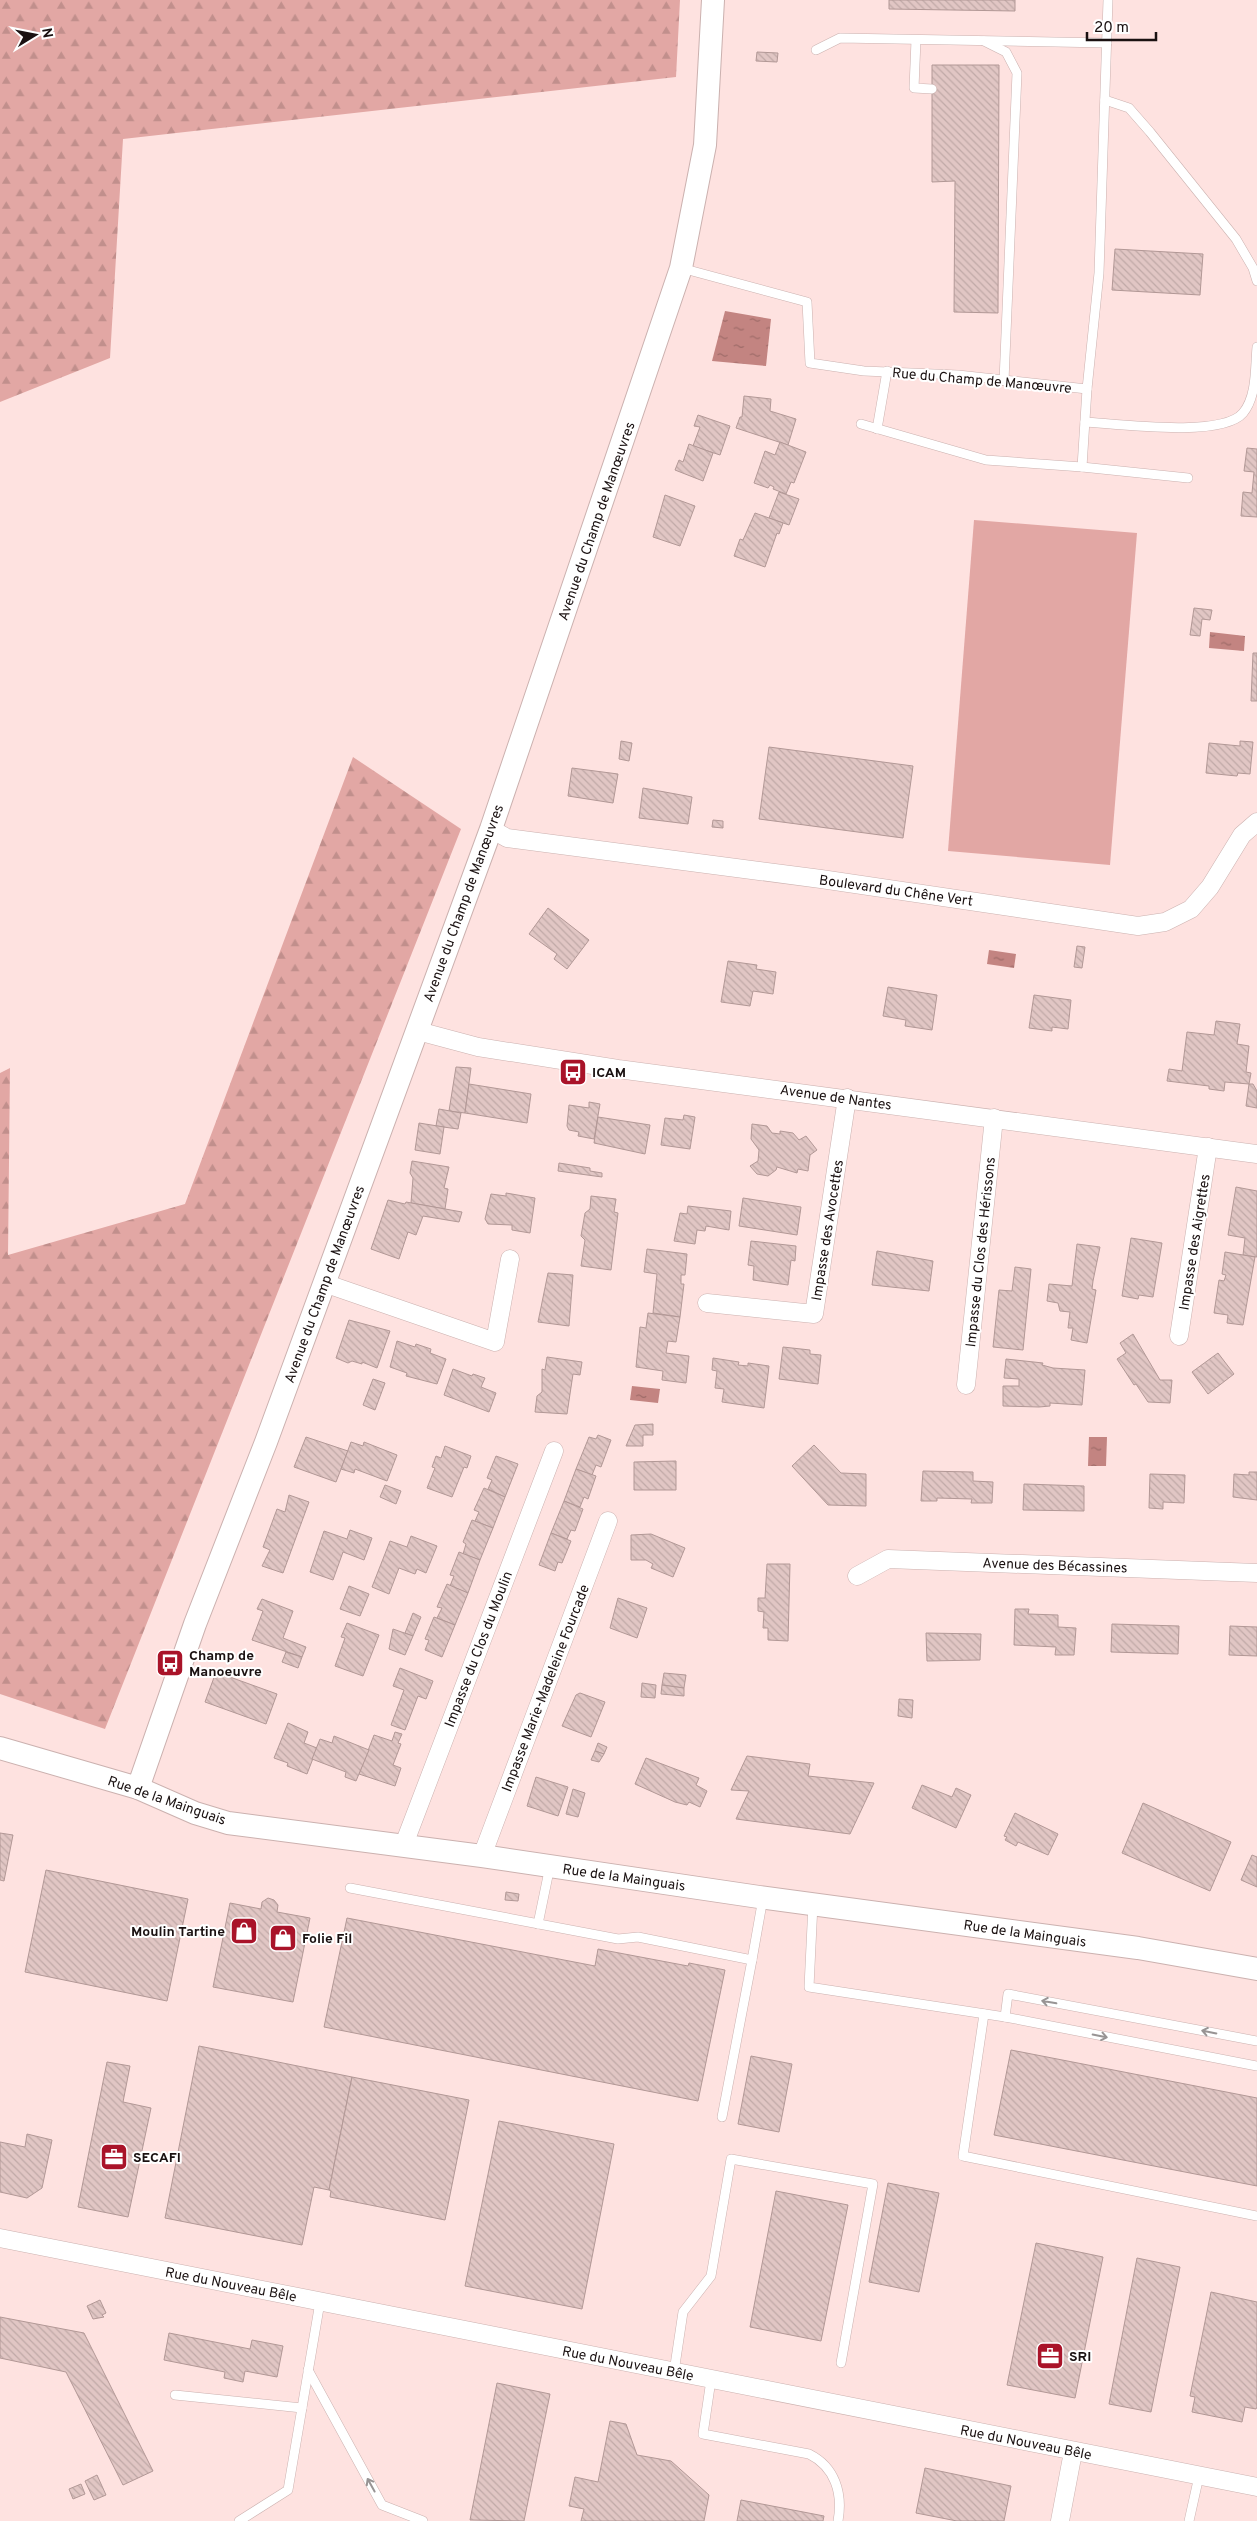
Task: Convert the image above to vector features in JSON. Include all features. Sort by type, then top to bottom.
[{"type":"street","name":"Avenue du Champ de Manœuvres","points":[[138,1788],[195,1624],[418,1031],[491,829],[681,268],[704,145],[713,0]]},
{"type":"street","name":"Boulevard du Chêne Vert","points":[[491,829],[508,838],[821,879],[1138,926],[1165,922],[1191,910],[1210,887],[1242,835],[1257,822]]},
{"type":"street","name":"Avenue de Nantes","points":[[418,1031],[478,1047],[618,1069],[1257,1154]]},
{"type":"street","name":"Impasse des Avocettes","points":[[707,1304],[814,1314],[847,1098]]},
{"type":"street","name":"Impasse du Clos des Hérissons","points":[[966,1385],[994,1118]]},
{"type":"street","name":"Impasse des Aigrettes","points":[[1179,1336],[1208,1147]]},
{"type":"street","points":[[324,1283],[495,1342],[510,1259]]},
{"type":"street","name":"Impasse du Clos du Moulin","points":[[403,1847],[554,1451]]},
{"type":"street","name":"Impasse Marie-Madeleine Fourcade","points":[[482,1856],[608,1521]]},
{"type":"street","name":"Avenue des Bécassines","points":[[857,1576],[888,1559],[1257,1573]]},
{"type":"street","name":"Rue de la Mainguais","points":[[0,1748],[138,1788],[195,1813],[228,1823],[482,1856],[813,1904],[1138,1948],[1257,1969]]},
{"type":"street","name":"Rue du Nouveau Bêle","points":[[0,2238],[1257,2487]]},
{"type":"street","points":[[1060,2521],[1073,2452]]},
{"type":"lane","name":"Rue du Champ de Manœuvre","points":[[681,268],[807,302],[810,363],[857,370],[1087,389],[1099,273],[1108,0]]},
{"type":"lane","points":[[816,50],[840,38],[1107,44]]},
{"type":"lane","points":[[916,40],[914,88],[932,89]]},
{"type":"lane","points":[[984,41],[1006,52],[1017,73],[1004,381]]},
{"type":"lane","points":[[1105,100],[1129,108],[1150,132],[1236,239],[1253,268],[1257,281]]},
{"type":"lane","points":[[1085,422],[1201,428],[1220,424],[1242,414],[1250,400],[1257,346]]},
{"type":"lane","points":[[876,429],[887,371]]},
{"type":"lane","points":[[1082,467],[1087,389]]},
{"type":"lane","points":[[861,424],[986,460],[1082,467],[1188,478]]},
{"type":"lane","points":[[538,1924],[550,1866]]},
{"type":"lane","points":[[350,1888],[618,1939],[638,1937],[752,1960]]},
{"type":"lane","points":[[722,2117],[764,1897]]},
{"type":"lane","points":[[813,1904],[809,1987],[1005,2017],[1257,2066]]},
{"type":"lane","points":[[1005,2017],[1008,1994],[1257,2041]]},
{"type":"lane","points":[[984,2014],[963,2156],[1257,2216]]},
{"type":"lane","points":[[674,2372],[683,2312],[711,2276],[731,2159],[874,2184],[840,2363]]},
{"type":"lane","points":[[239,2521],[288,2490],[320,2302]]},
{"type":"lane","points":[[308,2370],[382,2505],[422,2521]]},
{"type":"lane","points":[[711,2380],[703,2434],[809,2454],[820,2460],[834,2477],[840,2496],[838,2521]]},
{"type":"lane","points":[[175,2395],[302,2408]]},
{"type":"lane","points":[[1189,2521],[1200,2476]]},
{"type":"green space","points":[[0,0],[680,0],[676,77],[123,139],[110,358],[0,402]]},
{"type":"green space","points":[[974,520],[1137,533],[1110,865],[948,851]]},
{"type":"green space","points":[[353,757],[461,829],[105,1729],[0,1694],[0,1073],[10,1068],[8,1255],[185,1204]]},
{"type":"water","points":[[725,311],[771,319],[766,366],[712,361]]},
{"type":"water","points":[[1210,632],[1245,636],[1244,651],[1209,648]]},
{"type":"water","points":[[989,950],[1016,954],[1014,968],[987,964]]},
{"type":"water","points":[[632,1386],[660,1389],[658,1403],[630,1400]]},
{"type":"water","points":[[1089,1437],[1107,1437],[1106,1466],[1088,1466]]},
{"type":"building","points":[[889,0],[1015,0],[1015,11],[889,9]]},
{"type":"building","points":[[757,52],[778,53],[777,62],[756,61]]},
{"type":"building","points":[[932,65],[999,65],[998,313],[954,312],[955,181],[932,182]]},
{"type":"building","points":[[1115,249],[1203,254],[1200,295],[1112,290]]},
{"type":"building","points":[[744,396],[771,399],[770,411],[796,419],[788,445],[736,428],[740,417],[742,417]]},
{"type":"building","points":[[698,415],[730,426],[720,455],[693,446],[700,427],[694,426]]},
{"type":"building","points":[[780,442],[806,452],[794,483],[791,482],[786,494],[773,489],[774,487],[770,485],[768,488],[754,483],[765,451],[775,455]]},
{"type":"building","points":[[689,444],[713,453],[703,481],[675,470],[679,460],[683,462]]},
{"type":"building","points":[[1247,448],[1257,449],[1257,517],[1241,516],[1243,492],[1252,493],[1254,472],[1244,471]]},
{"type":"building","points":[[779,492],[799,499],[789,525],[769,518]]},
{"type":"building","points":[[665,495],[695,506],[680,546],[653,537]]},
{"type":"building","points":[[755,513],[783,523],[779,534],[777,533],[765,567],[734,556],[740,539],[743,540]]},
{"type":"building","points":[[1194,608],[1212,610],[1210,620],[1202,619],[1200,636],[1190,635]]},
{"type":"building","points":[[1253,653],[1257,653],[1257,701],[1251,701]]},
{"type":"building","points":[[621,741],[632,743],[629,761],[619,759]]},
{"type":"building","points":[[1240,741],[1253,742],[1250,774],[1238,773],[1237,776],[1206,773],[1209,743],[1240,746]]},
{"type":"building","points":[[769,747],[913,766],[903,838],[759,819]]},
{"type":"building","points":[[572,768],[618,774],[613,803],[568,796]]},
{"type":"building","points":[[643,788],[692,797],[688,824],[639,818]]},
{"type":"building","points":[[713,820],[723,821],[723,828],[712,827]]},
{"type":"building","points":[[548,908],[589,940],[567,969],[554,959],[557,954],[529,934]]},
{"type":"building","points":[[1077,946],[1085,947],[1082,968],[1074,967]]},
{"type":"building","points":[[728,961],[757,965],[756,969],[776,972],[773,994],[753,991],[750,1006],[721,1002]]},
{"type":"building","points":[[888,987],[937,995],[932,1030],[905,1026],[906,1020],[883,1016]]},
{"type":"building","points":[[1034,995],[1071,1000],[1068,1029],[1052,1027],[1052,1031],[1029,1028]]},
{"type":"building","points":[[1216,1021],[1240,1024],[1237,1044],[1249,1046],[1246,1072],[1251,1073],[1249,1084],[1225,1082],[1224,1091],[1209,1089],[1209,1086],[1167,1081],[1169,1069],[1182,1071],[1187,1032],[1214,1035]]},
{"type":"building","points":[[456,1067],[471,1068],[465,1113],[449,1111]]},
{"type":"building","points":[[469,1084],[531,1094],[527,1123],[465,1113]]},
{"type":"building","points":[[1249,1084],[1253,1084],[1257,1091],[1257,1108],[1246,1106]]},
{"type":"building","points":[[589,1102],[600,1104],[594,1139],[578,1136],[579,1132],[569,1130],[567,1126],[569,1105],[589,1108]]},
{"type":"building","points":[[439,1109],[461,1113],[458,1129],[436,1126]]},
{"type":"building","points":[[684,1115],[695,1117],[690,1149],[661,1145],[665,1118],[683,1120]]},
{"type":"building","points":[[598,1117],[650,1125],[645,1154],[594,1143]]},
{"type":"building","points":[[419,1123],[444,1127],[440,1154],[415,1150]]},
{"type":"building","points":[[752,1124],[767,1126],[772,1133],[780,1134],[780,1131],[793,1133],[799,1140],[806,1136],[817,1150],[810,1155],[808,1171],[798,1169],[797,1173],[777,1167],[768,1176],[757,1174],[750,1166],[758,1161],[759,1150],[751,1139]]},
{"type":"building","points":[[412,1161],[449,1167],[444,1188],[448,1189],[445,1209],[411,1203],[413,1178],[410,1173]]},
{"type":"building","points":[[559,1163],[590,1168],[590,1171],[602,1173],[602,1177],[558,1171]]},
{"type":"building","points":[[1236,1187],[1257,1191],[1257,1257],[1243,1255],[1245,1238],[1228,1235]]},
{"type":"building","points":[[506,1193],[535,1198],[530,1233],[512,1230],[512,1225],[488,1224],[485,1219],[491,1194],[506,1196]]},
{"type":"building","points":[[591,1196],[616,1199],[614,1212],[618,1213],[611,1270],[581,1266],[585,1240],[581,1236],[585,1213],[590,1209]]},
{"type":"building","points":[[743,1198],[801,1207],[797,1235],[739,1226]]},
{"type":"building","points":[[388,1200],[462,1212],[459,1222],[423,1216],[416,1235],[408,1232],[399,1259],[371,1249]]},
{"type":"building","points":[[688,1206],[731,1211],[729,1230],[706,1226],[705,1231],[697,1230],[695,1244],[674,1241],[680,1213],[687,1214]]},
{"type":"building","points":[[1131,1238],[1162,1243],[1153,1297],[1139,1295],[1138,1299],[1122,1296]]},
{"type":"building","points":[[751,1241],[796,1246],[795,1261],[791,1260],[788,1285],[753,1280],[754,1266],[748,1265]]},
{"type":"building","points":[[1077,1244],[1100,1247],[1093,1281],[1092,1289],[1096,1290],[1087,1343],[1071,1340],[1073,1328],[1068,1328],[1070,1312],[1060,1311],[1058,1303],[1047,1301],[1049,1284],[1072,1286]]},
{"type":"building","points":[[647,1249],[687,1254],[685,1275],[681,1275],[681,1284],[684,1284],[680,1317],[653,1313],[657,1274],[644,1272]]},
{"type":"building","points":[[877,1251],[933,1261],[929,1291],[872,1285]]},
{"type":"building","points":[[1225,1252],[1255,1257],[1243,1325],[1227,1323],[1228,1315],[1214,1313],[1219,1280],[1224,1281],[1226,1275],[1222,1274]]},
{"type":"building","points":[[1015,1267],[1031,1269],[1023,1350],[993,1347],[999,1290],[1012,1291]]},
{"type":"building","points":[[548,1273],[573,1275],[569,1326],[538,1322]]},
{"type":"building","points":[[648,1313],[680,1317],[676,1342],[668,1341],[666,1353],[689,1356],[686,1383],[662,1380],[663,1371],[636,1367],[640,1327],[646,1328]]},
{"type":"building","points":[[349,1320],[390,1331],[377,1368],[362,1362],[362,1364],[352,1361],[348,1363],[336,1358]]},
{"type":"building","points":[[1133,1334],[1160,1380],[1172,1380],[1170,1403],[1148,1402],[1117,1359],[1126,1353],[1120,1343]]},
{"type":"building","points":[[397,1341],[415,1347],[416,1344],[431,1349],[430,1353],[446,1359],[437,1384],[406,1376],[407,1373],[390,1367]]},
{"type":"building","points":[[783,1347],[810,1350],[810,1354],[821,1355],[818,1384],[779,1379]]},
{"type":"building","points":[[1218,1353],[1234,1374],[1208,1394],[1192,1372]]},
{"type":"building","points":[[547,1357],[582,1362],[580,1375],[573,1374],[567,1414],[535,1412],[537,1396],[542,1392],[542,1369],[545,1370]]},
{"type":"building","points":[[713,1358],[739,1362],[738,1365],[748,1366],[748,1363],[769,1366],[764,1408],[722,1402],[724,1389],[715,1388],[717,1371],[712,1370]]},
{"type":"building","points":[[1006,1359],[1043,1363],[1042,1365],[1053,1368],[1085,1370],[1082,1405],[1050,1403],[1050,1406],[1039,1407],[1003,1406],[1003,1386],[1019,1386],[1019,1379],[1004,1378]]},
{"type":"building","points":[[453,1369],[472,1376],[473,1374],[485,1378],[481,1387],[496,1393],[489,1412],[444,1395]]},
{"type":"building","points":[[373,1379],[385,1383],[375,1410],[363,1405]]},
{"type":"building","points":[[653,1424],[653,1435],[643,1435],[643,1446],[626,1446],[635,1425]]},
{"type":"building","points":[[598,1435],[611,1440],[601,1467],[596,1465],[592,1475],[576,1469],[589,1437],[596,1439]]},
{"type":"building","points":[[306,1437],[348,1451],[336,1482],[294,1467]]},
{"type":"building","points":[[351,1442],[363,1446],[364,1442],[397,1455],[387,1481],[355,1469],[354,1473],[341,1469]]},
{"type":"building","points":[[814,1445],[841,1473],[866,1474],[866,1506],[828,1505],[792,1466]]},
{"type":"building","points":[[445,1446],[471,1456],[467,1468],[464,1467],[452,1497],[427,1488],[435,1468],[432,1467],[436,1456],[441,1458]]},
{"type":"building","points":[[496,1456],[518,1464],[505,1497],[488,1489],[492,1480],[487,1478]]},
{"type":"building","points":[[676,1461],[676,1490],[634,1490],[634,1462]]},
{"type":"building","points":[[576,1469],[596,1476],[588,1499],[584,1497],[580,1507],[564,1501]]},
{"type":"building","points":[[923,1471],[973,1472],[973,1481],[993,1482],[992,1503],[971,1503],[972,1499],[937,1498],[937,1501],[921,1501]]},
{"type":"building","points":[[1249,1472],[1257,1472],[1257,1500],[1233,1497],[1234,1474],[1249,1475]]},
{"type":"building","points":[[1150,1474],[1185,1475],[1184,1503],[1163,1502],[1163,1509],[1149,1508]]},
{"type":"building","points":[[1024,1484],[1084,1486],[1084,1511],[1023,1510]]},
{"type":"building","points":[[385,1485],[401,1491],[396,1504],[380,1497]]},
{"type":"building","points":[[484,1488],[505,1497],[493,1528],[475,1521],[479,1512],[474,1510]]},
{"type":"building","points":[[289,1495],[309,1502],[283,1573],[262,1566],[270,1550],[263,1547],[277,1509],[285,1512]]},
{"type":"building","points":[[564,1501],[583,1509],[575,1531],[571,1530],[567,1539],[551,1533]]},
{"type":"building","points":[[472,1520],[493,1528],[480,1560],[463,1554],[466,1544],[463,1542]]},
{"type":"building","points":[[350,1530],[372,1538],[364,1560],[343,1552],[333,1580],[310,1572],[324,1531],[347,1539]]},
{"type":"building","points":[[551,1533],[571,1541],[562,1563],[558,1562],[555,1571],[539,1565]]},
{"type":"building","points":[[651,1534],[685,1548],[673,1577],[651,1568],[653,1564],[646,1560],[631,1560],[631,1535]]},
{"type":"building","points":[[411,1536],[437,1546],[426,1573],[417,1569],[415,1574],[399,1568],[389,1594],[372,1587],[390,1541],[407,1547]]},
{"type":"building","points":[[459,1552],[480,1560],[468,1593],[450,1586],[454,1576],[450,1575]]},
{"type":"building","points":[[767,1564],[790,1564],[788,1641],[768,1640],[768,1628],[763,1628],[764,1612],[758,1611],[758,1598],[765,1598]]},
{"type":"building","points":[[447,1584],[468,1593],[455,1625],[437,1618],[442,1608],[437,1607]]},
{"type":"building","points":[[349,1586],[369,1594],[360,1616],[340,1609]]},
{"type":"building","points":[[618,1598],[647,1608],[637,1638],[610,1628]]},
{"type":"building","points":[[262,1599],[293,1611],[283,1638],[306,1647],[302,1657],[252,1640],[263,1611],[257,1609]]},
{"type":"building","points":[[1015,1609],[1029,1609],[1028,1614],[1058,1615],[1058,1627],[1076,1628],[1074,1655],[1055,1655],[1056,1647],[1014,1645]]},
{"type":"building","points":[[413,1613],[421,1617],[413,1636],[405,1633]]},
{"type":"building","points":[[434,1617],[455,1625],[442,1657],[425,1650],[429,1640],[425,1639]]},
{"type":"building","points":[[347,1623],[379,1635],[363,1676],[335,1666],[345,1638],[341,1637]]},
{"type":"building","points":[[1112,1624],[1179,1626],[1178,1654],[1111,1652]]},
{"type":"building","points":[[1230,1626],[1257,1627],[1257,1656],[1229,1655]]},
{"type":"building","points":[[393,1629],[413,1636],[405,1655],[389,1649]]},
{"type":"building","points":[[926,1633],[981,1634],[980,1660],[927,1661]]},
{"type":"building","points":[[286,1652],[302,1657],[298,1668],[282,1662]]},
{"type":"building","points":[[400,1668],[433,1681],[426,1699],[418,1696],[405,1730],[391,1725],[404,1690],[393,1686]]},
{"type":"building","points":[[216,1672],[277,1694],[266,1724],[205,1702]]},
{"type":"building","points":[[664,1673],[686,1675],[684,1688],[662,1685]]},
{"type":"building","points":[[642,1683],[656,1685],[655,1698],[641,1697]]},
{"type":"building","points":[[662,1685],[684,1688],[684,1696],[661,1694]]},
{"type":"building","points":[[580,1693],[605,1702],[591,1737],[562,1726],[576,1695]]},
{"type":"building","points":[[899,1699],[913,1700],[912,1718],[898,1716]]},
{"type":"building","points":[[288,1723],[308,1732],[304,1743],[317,1748],[307,1774],[287,1766],[288,1763],[274,1758]]},
{"type":"building","points":[[395,1732],[402,1734],[398,1743],[401,1744],[393,1765],[401,1768],[395,1786],[359,1774],[374,1735],[392,1741]]},
{"type":"building","points":[[334,1736],[369,1750],[356,1781],[345,1777],[346,1772],[312,1759],[320,1739],[332,1743]]},
{"type":"building","points":[[598,1743],[607,1747],[604,1754],[595,1751]]},
{"type":"building","points":[[595,1751],[604,1754],[599,1762],[591,1760]]},
{"type":"building","points":[[747,1756],[810,1764],[808,1776],[874,1783],[850,1834],[736,1819],[749,1791],[731,1790]]},
{"type":"building","points":[[646,1758],[699,1778],[696,1785],[707,1791],[700,1807],[689,1802],[687,1805],[675,1802],[635,1784]]},
{"type":"building","points":[[536,1777],[568,1787],[558,1816],[527,1806]]},
{"type":"building","points":[[922,1785],[952,1797],[956,1788],[971,1795],[956,1828],[912,1808]]},
{"type":"building","points":[[573,1789],[585,1793],[578,1817],[566,1814]]},
{"type":"building","points":[[1143,1803],[1231,1842],[1210,1891],[1122,1853]]},
{"type":"building","points":[[1015,1813],[1058,1834],[1048,1855],[1018,1842],[1016,1846],[1005,1840],[1007,1837],[1004,1836]]},
{"type":"building","points":[[0,1833],[13,1835],[4,1881],[0,1880]]},
{"type":"building","points":[[1252,1855],[1257,1857],[1257,1887],[1241,1880]]},
{"type":"building","points":[[46,1870],[188,1899],[167,2001],[25,1972]]},
{"type":"building","points":[[506,1892],[519,1894],[518,1901],[505,1900]]},
{"type":"building","points":[[268,1898],[274,1900],[278,1905],[277,1912],[310,1918],[293,2002],[213,1987],[230,1903],[261,1909],[262,1902]]},
{"type":"building","points":[[347,1918],[595,1966],[598,1949],[688,1966],[689,1963],[725,1970],[698,2101],[324,2027]]},
{"type":"building","points":[[199,2046],[352,2077],[329,2190],[314,2187],[302,2245],[165,2218]]},
{"type":"building","points":[[1011,2050],[1257,2098],[1257,2186],[994,2135]]},
{"type":"building","points":[[751,2056],[792,2064],[779,2132],[738,2124]]},
{"type":"building","name":"SECAFI","points":[[107,2062],[130,2066],[123,2102],[151,2108],[128,2217],[78,2207]]},
{"type":"building","points":[[352,2077],[469,2100],[445,2220],[330,2197],[331,2191],[329,2190]]},
{"type":"building","points":[[499,2121],[614,2144],[582,2309],[465,2286]]},
{"type":"building","points":[[27,2134],[52,2140],[42,2188],[27,2198],[0,2192],[0,2142],[25,2147]]},
{"type":"building","points":[[888,2183],[939,2193],[919,2292],[869,2282]]},
{"type":"building","points":[[776,2191],[848,2205],[821,2341],[750,2327]]},
{"type":"building","points":[[1036,2243],[1103,2257],[1075,2398],[1007,2385]]},
{"type":"building","points":[[1137,2258],[1180,2267],[1151,2412],[1109,2404]]},
{"type":"building","points":[[1211,2292],[1257,2302],[1257,2407],[1256,2409],[1245,2407],[1242,2422],[1192,2412],[1195,2397],[1190,2396]]},
{"type":"building","points":[[100,2300],[106,2313],[102,2315],[104,2317],[93,2319],[87,2306]]},
{"type":"building","points":[[0,2317],[84,2333],[153,2471],[123,2485],[66,2372],[0,2358]]},
{"type":"building","points":[[169,2333],[250,2349],[252,2340],[283,2346],[277,2377],[245,2371],[243,2382],[224,2378],[225,2372],[164,2360]]},
{"type":"building","points":[[497,2383],[550,2394],[524,2521],[470,2520]]},
{"type":"building","points":[[610,2421],[626,2424],[637,2455],[671,2461],[709,2495],[704,2521],[581,2521],[584,2509],[569,2506],[575,2477],[598,2482]]},
{"type":"building","points":[[925,2468],[1011,2486],[1004,2521],[957,2521],[916,2513]]},
{"type":"building","points":[[97,2475],[106,2495],[94,2500],[85,2481]]},
{"type":"building","points":[[81,2484],[85,2494],[73,2499],[69,2489]]},
{"type":"building","points":[[741,2500],[824,2516],[823,2521],[737,2521]]},
{"type":"place","name":"ICAM","points":[[573,1072]]},
{"type":"place","name":"Champ de Manoeuvre","points":[[170,1663]]},
{"type":"place","name":"Moulin Tartine","points":[[244,1931]]},
{"type":"place","name":"Folie Fil","points":[[283,1938]]},
{"type":"place","name":"SECAFI","points":[[114,2157]]},
{"type":"place","name":"SRI","points":[[1050,2356]]}]
